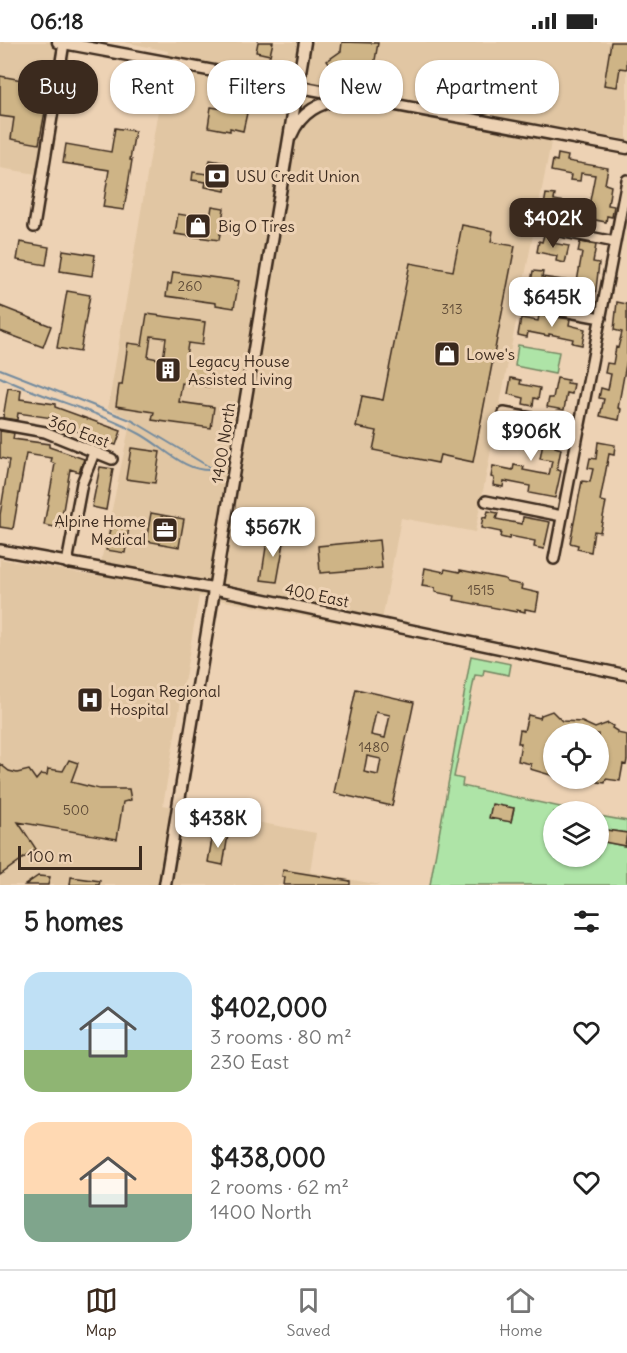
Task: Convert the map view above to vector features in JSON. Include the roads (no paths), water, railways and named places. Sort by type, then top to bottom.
[{"type":"main road","name":"1400 North","points":[[302,60],[305,42]]},
{"type":"main road","points":[[61,43],[207,70]]},
{"type":"main road","points":[[287,147],[294,129],[309,111],[319,105]]},
{"type":"main road","points":[[403,106],[627,148]]},
{"type":"main road","name":"1400 North","points":[[165,885],[292,114]]},
{"type":"street","points":[[34,227],[61,43]]},
{"type":"street","points":[[554,559],[627,180]]},
{"type":"street","points":[[539,227],[615,242]]},
{"type":"street","points":[[526,304],[601,318]]},
{"type":"street","points":[[504,413],[580,427]]},
{"type":"street","name":"360 East","points":[[0,424],[45,432],[112,459]]},
{"type":"street","points":[[67,563],[82,483],[94,453]]},
{"type":"street","points":[[486,501],[562,516]]},
{"type":"street","name":"400 East","points":[[0,550],[215,589],[627,675]]},
{"type":"waterway","points":[[0,369],[133,421],[216,471]]},
{"type":"waterway","points":[[0,377],[123,426],[149,439],[174,458],[192,467],[212,470]]},
{"type":"place","name":"USU Credit Union","points":[[217,176]]},
{"type":"place","name":"Big O Tires","points":[[198,226]]},
{"type":"place","name":"Lowe's","points":[[447,354]]},
{"type":"place","name":"Legacy House Assisted Living","points":[[168,370]]},
{"type":"place","name":"Alpine Home Medical","points":[[165,530]]},
{"type":"place","name":"Logan Regional Hospital","points":[[90,700]]}]
